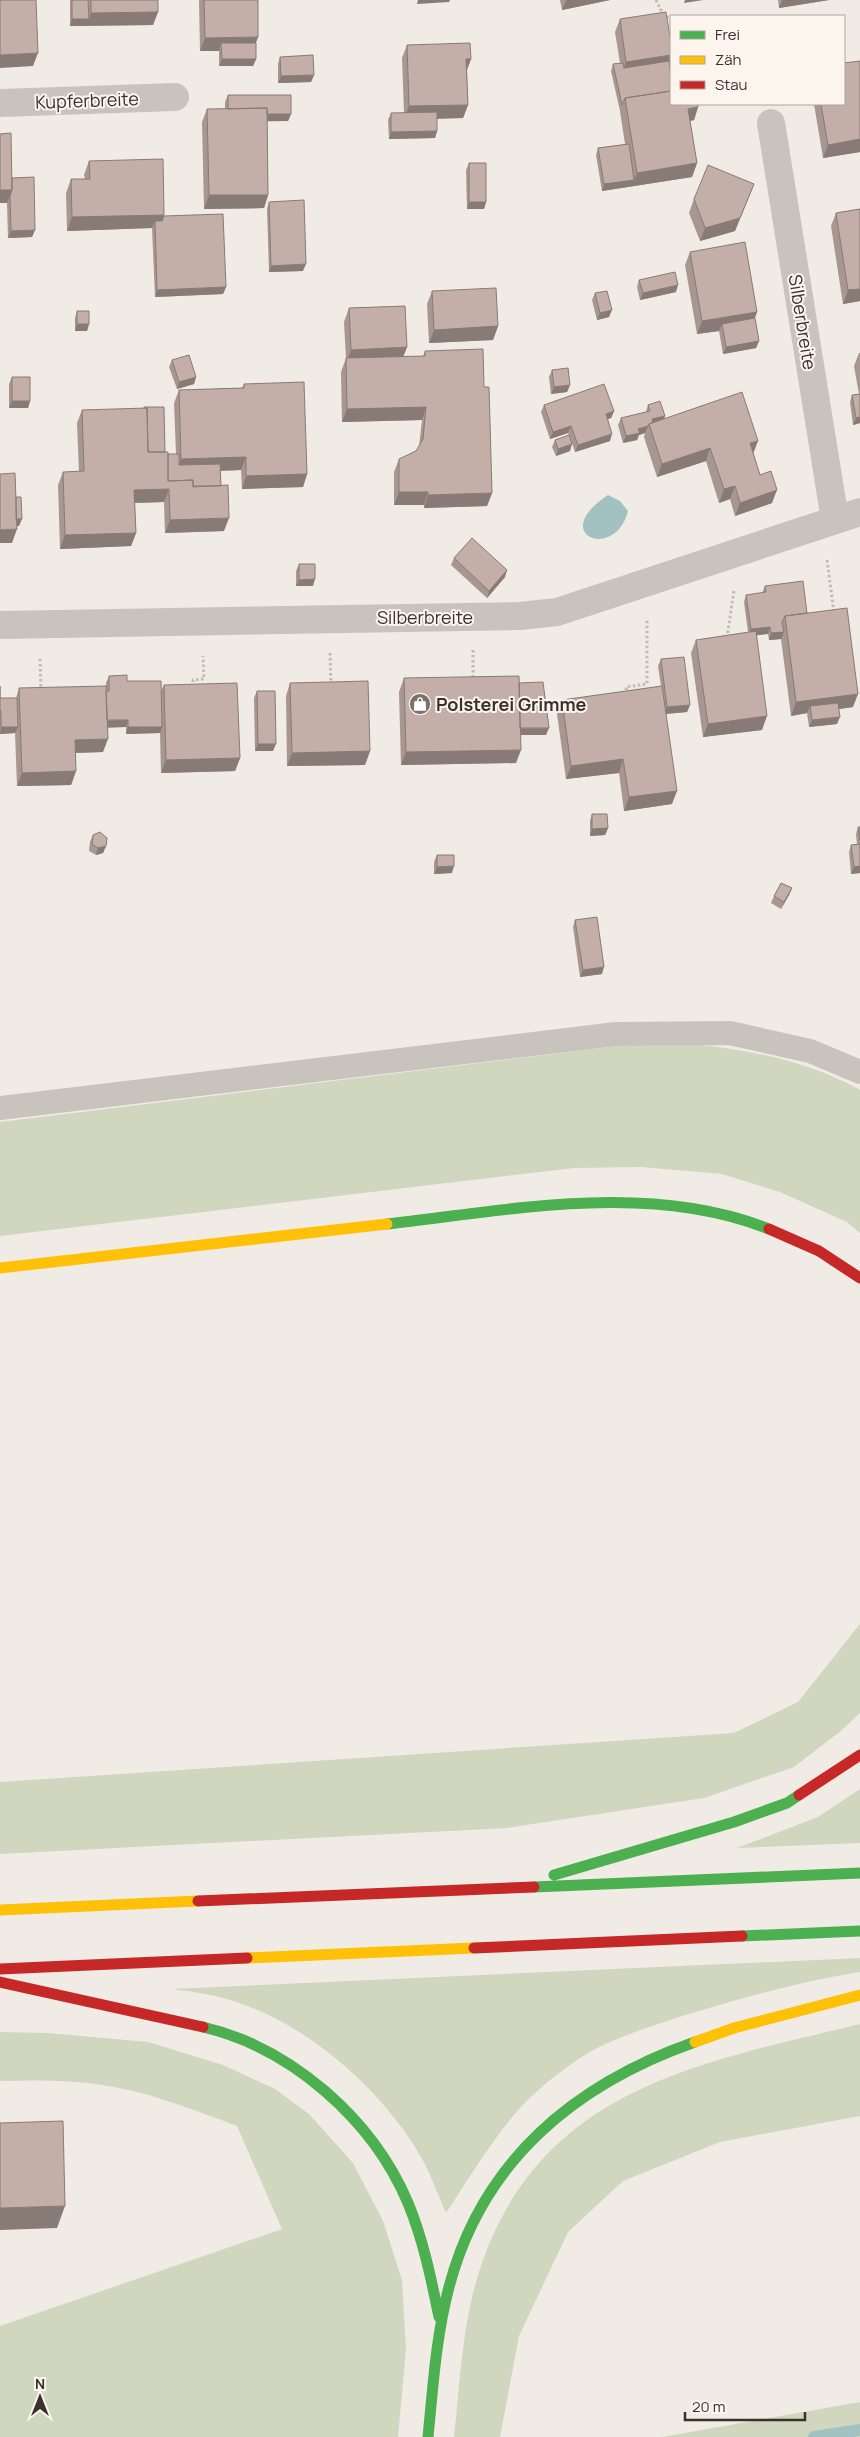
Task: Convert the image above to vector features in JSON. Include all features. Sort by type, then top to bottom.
[{"type":"highway","points":[[0,1268],[526,1208],[608,1202],[676,1204],[725,1213],[768,1227],[813,1247],[860,1278]]},
{"type":"highway","points":[[514,1887],[734,1822],[787,1802],[860,1755]]},
{"type":"highway","points":[[0,1910],[860,1873]]},
{"type":"highway","points":[[0,1968],[860,1931]]},
{"type":"highway","points":[[0,1982],[150,2014],[231,2035],[271,2054],[309,2080],[344,2108],[391,2168],[418,2230],[440,2322]]},
{"type":"highway","points":[[428,2437],[440,2322],[455,2265],[472,2224],[493,2184],[527,2140],[563,2110],[606,2080],[653,2056],[764,2017],[860,1995]]},
{"type":"street","name":"Kupferbreite","points":[[0,103],[175,97]]},
{"type":"street","name":"Silberbreite","points":[[0,625],[202,620],[520,616],[557,612],[839,519],[771,124]]},
{"type":"lane","points":[[0,1108],[616,1034],[730,1033],[810,1051],[860,1072]]},
{"type":"path","points":[[656,0],[663,14],[670,19]]},
{"type":"path","points":[[835,622],[839,519]]},
{"type":"path","points":[[726,648],[739,552]]},
{"type":"path","points":[[628,704],[626,687],[647,684],[646,582]]},
{"type":"path","points":[[193,689],[193,680],[204,679],[202,620]]},
{"type":"green space","points":[[702,1045],[744,1051],[803,1065],[841,1080],[860,1090],[860,1233],[847,1222],[780,1192],[722,1174],[641,1167],[574,1168],[0,1236],[0,1122],[617,1046]]},
{"type":"green space","points":[[860,1624],[860,1713],[842,1730],[794,1767],[704,1798],[507,1828],[0,1854],[0,1782],[734,1733],[798,1702]]},
{"type":"green space","points":[[860,1789],[860,1843],[737,1848],[818,1817]]},
{"type":"green space","points":[[860,1958],[860,1972],[790,1986],[699,2011],[631,2034],[588,2053],[548,2082],[513,2116],[478,2163],[446,2213],[425,2164],[406,2133],[366,2086],[343,2065],[293,2028],[266,2014],[223,1998],[172,1989]]},
{"type":"green space","points":[[860,2024],[860,2116],[720,2142],[623,2181],[568,2232],[519,2336],[500,2437],[454,2437],[465,2333],[479,2272],[506,2210],[540,2162],[582,2124],[630,2094],[683,2072],[740,2054]]},
{"type":"green space","points":[[0,2032],[48,2033],[148,2042],[223,2065],[275,2089],[309,2114],[353,2163],[383,2221],[402,2280],[406,2349],[398,2437],[0,2437],[0,2326],[282,2229],[237,2126],[192,2109],[130,2090],[86,2083],[0,2081]]},
{"type":"green space","points":[[860,2402],[860,2437],[662,2437]]},
{"type":"water","points":[[608,495],[620,501],[628,511],[621,527],[611,536],[600,539],[590,537],[584,531],[584,522],[591,509]]},
{"type":"building","points":[[0,0],[36,0],[38,53],[0,55]]},
{"type":"building","points":[[72,0],[88,0],[89,19],[72,19]]},
{"type":"building","points":[[91,0],[158,0],[158,12],[91,13]]},
{"type":"building","points":[[204,0],[258,0],[258,37],[205,38]]},
{"type":"building","points":[[666,12],[670,37],[670,55],[626,62],[620,19]]},
{"type":"building","points":[[221,43],[256,43],[256,59],[222,59]]},
{"type":"building","points":[[470,43],[471,59],[466,59],[468,105],[409,106],[407,45]]},
{"type":"building","points":[[313,55],[314,75],[281,76],[280,57]]},
{"type":"building","points":[[669,61],[670,91],[625,98],[622,105],[613,64],[623,63],[624,68]]},
{"type":"building","points":[[860,61],[860,139],[828,145],[821,105],[845,105],[845,63]]},
{"type":"building","points":[[670,91],[670,105],[698,105],[698,107],[688,109],[697,163],[637,173],[625,98]]},
{"type":"building","points":[[228,95],[291,95],[291,114],[267,114],[267,108],[228,109]]},
{"type":"building","points":[[267,108],[268,195],[209,195],[207,109]]},
{"type":"building","points":[[437,112],[437,131],[391,132],[391,113]]},
{"type":"building","points":[[11,133],[12,190],[0,190],[0,134]]},
{"type":"building","points":[[629,144],[634,180],[604,184],[598,148]]},
{"type":"building","points":[[163,159],[164,215],[72,217],[71,179],[90,179],[89,161]]},
{"type":"building","points":[[469,163],[486,163],[486,202],[469,202]]},
{"type":"building","points":[[708,165],[754,184],[740,218],[705,228],[694,199]]},
{"type":"building","points":[[34,177],[35,230],[11,231],[10,196],[12,178]]},
{"type":"building","points":[[304,200],[306,264],[271,266],[269,202]]},
{"type":"building","points":[[860,209],[860,289],[848,290],[836,213]]},
{"type":"building","points":[[223,214],[226,287],[157,290],[155,221],[162,221],[164,216]]},
{"type":"building","points":[[745,242],[757,312],[702,321],[690,252]]},
{"type":"building","points":[[675,272],[678,285],[643,293],[639,280]]},
{"type":"building","points":[[496,288],[498,326],[434,330],[432,291]]},
{"type":"building","points":[[607,291],[612,310],[600,313],[595,293]]},
{"type":"building","points":[[405,306],[407,347],[351,350],[349,308]]},
{"type":"building","points":[[77,311],[89,311],[89,324],[77,324]]},
{"type":"building","points":[[755,318],[759,341],[726,347],[722,324]]},
{"type":"building","points":[[483,349],[484,387],[489,387],[492,493],[428,495],[428,492],[399,492],[399,459],[416,451],[423,439],[426,407],[347,409],[346,358],[425,356],[425,351]]},
{"type":"building","points":[[189,355],[196,377],[179,382],[172,360]]},
{"type":"building","points":[[568,368],[570,385],[554,387],[552,370]]},
{"type":"building","points":[[12,377],[30,377],[30,401],[12,401]]},
{"type":"building","points":[[304,382],[307,474],[246,476],[246,457],[181,459],[179,390],[244,388],[244,384]]},
{"type":"building","points":[[604,384],[614,411],[606,414],[612,434],[578,445],[571,426],[553,432],[544,405]]},
{"type":"building","points":[[742,392],[758,441],[750,443],[760,475],[771,471],[777,490],[740,503],[735,486],[724,489],[710,448],[662,464],[649,424]]},
{"type":"building","points":[[860,394],[860,417],[856,418],[852,395]]},
{"type":"building","points":[[660,401],[665,416],[652,419],[653,422],[648,426],[638,429],[640,433],[626,436],[621,418],[650,411],[648,405]]},
{"type":"building","points":[[144,407],[164,407],[165,452],[148,452],[147,408]]},
{"type":"building","points":[[147,408],[148,452],[168,452],[168,481],[193,480],[193,487],[228,485],[229,518],[170,520],[169,489],[134,490],[136,533],[65,535],[63,472],[84,471],[82,410]]},
{"type":"building","points":[[569,435],[572,444],[558,449],[555,440]]},
{"type":"building","points":[[168,454],[179,454],[179,465],[220,464],[221,486],[193,486],[193,480],[168,481]]},
{"type":"building","points":[[15,473],[17,529],[0,530],[0,474]]},
{"type":"building","points":[[16,497],[21,497],[22,519],[16,519]]},
{"type":"building","points":[[472,538],[507,570],[489,591],[454,558]]},
{"type":"building","points":[[299,564],[315,564],[315,579],[299,580]]},
{"type":"building","points":[[803,581],[807,613],[785,616],[782,622],[784,632],[771,633],[770,627],[751,629],[746,595],[766,592],[765,586]]},
{"type":"building","points":[[847,608],[858,694],[796,702],[785,616]]},
{"type":"building","points":[[756,631],[767,716],[708,724],[696,640]]},
{"type":"building","points":[[684,657],[690,705],[667,707],[661,659]]},
{"type":"building","points":[[127,675],[127,681],[161,681],[162,727],[128,727],[128,720],[107,720],[106,692],[109,691],[109,676]]},
{"type":"building","points":[[519,676],[521,750],[406,752],[404,678]]},
{"type":"building","points":[[368,681],[370,751],[292,753],[290,683]]},
{"type":"building","points":[[543,682],[549,728],[520,728],[519,683]]},
{"type":"building","points":[[237,683],[240,758],[166,760],[164,685]]},
{"type":"building","points":[[106,686],[108,739],[75,740],[76,771],[22,773],[19,688]]},
{"type":"building","points":[[662,686],[677,791],[629,797],[623,759],[571,766],[562,700]]},
{"type":"building","points":[[257,691],[275,691],[276,744],[258,744]]},
{"type":"building","points":[[0,698],[17,698],[18,727],[1,727]]},
{"type":"building","points":[[838,703],[840,717],[812,720],[810,706]]},
{"type":"building","points":[[592,814],[607,814],[608,828],[592,829]]},
{"type":"building","points":[[100,832],[107,838],[106,846],[98,848],[92,844],[93,835]]},
{"type":"building","points":[[860,844],[860,866],[854,867],[851,845]]},
{"type":"building","points":[[437,855],[454,855],[454,866],[437,867]]},
{"type":"building","points":[[781,883],[792,888],[784,902],[774,896]]},
{"type":"building","points":[[597,917],[604,967],[583,970],[575,920]]},
{"type":"building","points":[[63,2121],[65,2206],[0,2208],[0,2123]]},
{"type":"waterway","points":[[814,2437],[860,2430]]},
{"type":"traffic: fast","points":[[387,1224],[531,1207],[580,1203],[628,1203],[676,1206],[723,1214],[769,1229]]},
{"type":"traffic: fast","points":[[554,1875],[734,1822],[787,1803],[799,1795]]},
{"type":"traffic: fast","points":[[534,1887],[860,1873]]},
{"type":"traffic: fast","points":[[742,1936],[860,1931]]},
{"type":"traffic: fast","points":[[203,2027],[236,2037],[268,2052],[298,2070],[326,2092],[351,2116],[374,2143],[393,2172],[408,2203],[426,2259],[439,2317]]},
{"type":"traffic: fast","points":[[428,2437],[441,2324],[449,2287],[464,2242],[484,2201],[510,2165],[539,2133],[573,2105],[611,2080],[651,2059],[695,2042]]},
{"type":"traffic: slow","points":[[0,1268],[387,1224]]},
{"type":"traffic: slow","points":[[0,1910],[198,1901]]},
{"type":"traffic: slow","points":[[247,1958],[474,1948]]},
{"type":"traffic: slow","points":[[695,2042],[734,2028],[860,1995]]},
{"type":"traffic: jam","points":[[769,1229],[819,1251],[860,1278]]},
{"type":"traffic: jam","points":[[799,1795],[860,1755]]},
{"type":"traffic: jam","points":[[198,1901],[534,1887]]},
{"type":"traffic: jam","points":[[474,1948],[742,1936]]},
{"type":"traffic: jam","points":[[0,1969],[247,1958]]},
{"type":"traffic: jam","points":[[0,1982],[203,2027]]},
{"type":"place","name":"Polsterei Grimme","points":[[420,704]]}]
